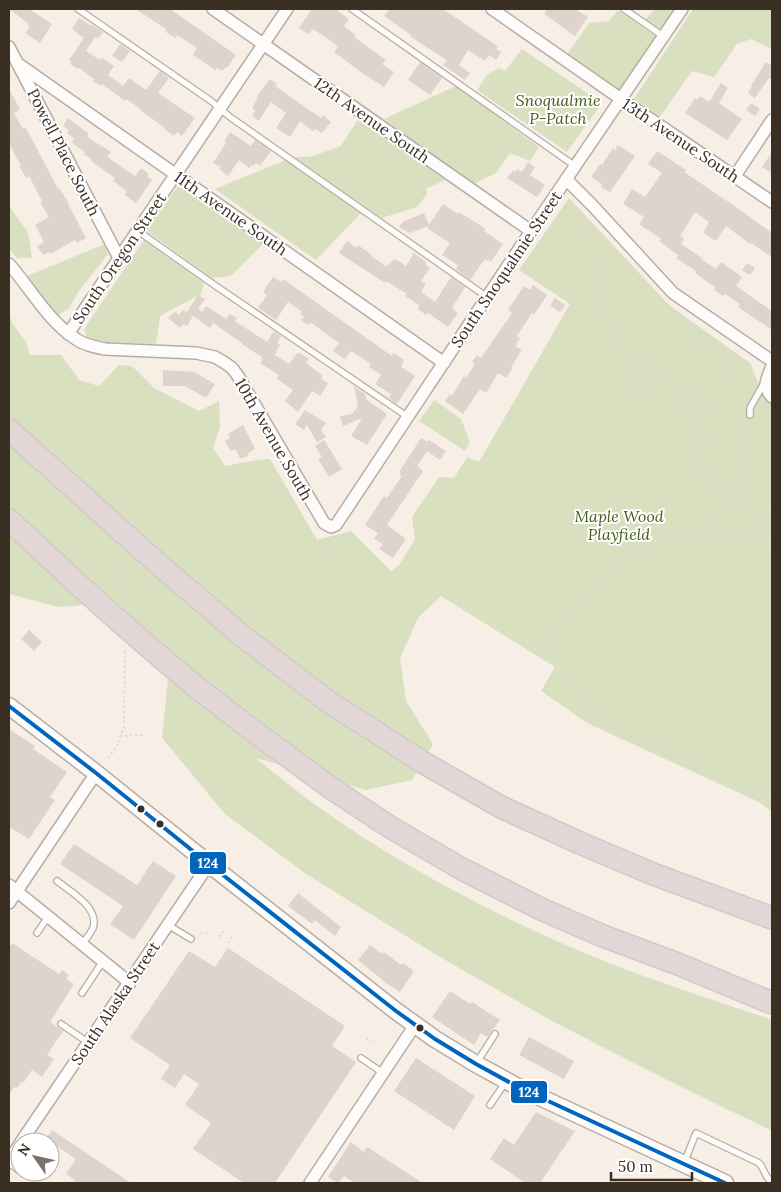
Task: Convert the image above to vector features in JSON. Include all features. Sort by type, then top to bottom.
[{"type":"highway","points":[[9,430],[156,562],[246,639],[329,702],[424,763],[501,807],[580,843],[653,874],[772,918]]},
{"type":"highway","points":[[9,520],[156,654],[218,704],[331,788],[390,827],[462,869],[541,908],[603,936],[678,964],[772,1003]]},
{"type":"highway","points":[[678,964],[772,990]]},
{"type":"main road","points":[[9,706],[415,1025],[506,1081],[726,1183]]},
{"type":"street","name":"12th Avenue South","points":[[213,9],[531,230]]},
{"type":"street","name":"South Oregon Street","points":[[68,334],[286,9]]},
{"type":"street","name":"13th Avenue South","points":[[492,9],[772,202]]},
{"type":"street","name":"South Snoqualmie Street","points":[[331,527],[336,525],[531,230],[682,9]]},
{"type":"street","name":"Powell Place South","points":[[9,47],[119,258]]},
{"type":"street","name":"11th Avenue South","points":[[17,63],[444,363]]},
{"type":"street","points":[[735,176],[772,120]]},
{"type":"street","points":[[566,179],[673,293],[772,361]]},
{"type":"street","name":"10th Avenue South","points":[[9,264],[45,310],[68,334],[77,340],[105,349],[196,352],[215,357],[232,368],[324,524],[331,527]]},
{"type":"street","points":[[772,366],[766,381],[768,393],[772,397]]},
{"type":"street","points":[[9,904],[13,888],[96,773]]},
{"type":"street","name":"South Alaska Street","points":[[30,1132],[209,864]]},
{"type":"street","points":[[13,888],[130,982]]},
{"type":"street","points":[[310,1183],[415,1025]]},
{"type":"lane","points":[[78,9],[487,297]]},
{"type":"lane","points":[[352,9],[575,166]]},
{"type":"lane","points":[[624,9],[663,36]]},
{"type":"lane","points":[[138,230],[213,284],[408,417]]},
{"type":"lane","points":[[750,415],[750,408],[766,381]]},
{"type":"lane","points":[[57,881],[84,902],[93,914],[93,928],[82,944]]},
{"type":"lane","points":[[37,934],[48,917]]},
{"type":"lane","points":[[168,925],[191,939]]},
{"type":"lane","points":[[82,993],[103,961]]},
{"type":"lane","points":[[61,1024],[88,1043]]},
{"type":"lane","points":[[476,1064],[495,1034]]},
{"type":"lane","points":[[361,1058],[383,1073]]},
{"type":"lane","points":[[490,1105],[506,1081]]},
{"type":"lane","points":[[688,1166],[696,1133],[759,1163],[763,1167],[764,1174],[772,1182]]},
{"type":"path","points":[[577,213],[592,248],[602,296],[620,355],[630,364],[680,386],[703,408],[722,412],[726,415]]},
{"type":"path","points":[[668,305],[745,387]]},
{"type":"path","points":[[636,366],[650,351]]},
{"type":"path","points":[[630,364],[622,377],[623,384],[637,392],[645,392],[655,374]]},
{"type":"path","points":[[689,395],[680,408],[683,415],[694,423]]},
{"type":"path","points":[[703,408],[694,423],[692,444],[687,458],[692,465],[710,480],[758,514],[764,522],[764,538]]},
{"type":"path","points":[[707,528],[733,495],[743,478],[747,462],[743,432]]},
{"type":"path","points":[[692,444],[716,447],[722,460],[710,480]]},
{"type":"path","points":[[758,514],[772,506]]},
{"type":"path","points":[[772,545],[764,538],[721,532],[707,528],[668,540],[622,565],[573,609],[557,629],[552,645],[557,662],[573,687],[592,708],[612,725],[628,735],[657,745],[718,780],[762,796],[772,796]]},
{"type":"path","points":[[316,542],[324,546],[332,544],[338,539]]},
{"type":"path","points":[[584,719],[601,728],[612,725]]},
{"type":"path","points":[[108,758],[118,745],[124,727]]},
{"type":"path","points":[[120,736],[143,735]]},
{"type":"path","points":[[220,937],[224,930]]},
{"type":"path","points":[[200,933],[210,934]]},
{"type":"path","points":[[228,943],[233,936]]},
{"type":"path","points":[[366,1038],[371,1042]]},
{"type":"green space","points":[[655,9],[675,9],[660,30],[645,20]]},
{"type":"green space","points":[[693,9],[772,9],[772,49],[751,39],[737,44],[714,77],[692,71],[660,117],[634,99]]},
{"type":"green space","points":[[618,10],[657,37],[618,92],[566,56],[589,23],[609,21]]},
{"type":"green space","name":"Snoqualmie P-Patch","points":[[522,49],[602,103],[567,152],[477,90],[488,74],[499,68],[505,71]]},
{"type":"green space","points":[[456,86],[539,147],[530,161],[510,153],[496,173],[474,184],[384,119]]},
{"type":"green space","points":[[358,119],[445,180],[426,189],[427,194],[417,207],[382,218],[293,157],[310,157],[341,146]]},
{"type":"green space","points":[[286,160],[361,213],[316,260],[215,189]]},
{"type":"green space","points":[[178,186],[263,244],[231,276],[212,278],[147,231]]},
{"type":"green space","name":"Maple Wood Playfield","points":[[569,198],[669,305],[750,363],[764,396],[772,405],[772,812],[759,802],[589,724],[541,691],[555,667],[441,596],[418,618],[400,658],[406,701],[433,744],[412,780],[366,790],[256,758],[293,788],[372,843],[457,892],[500,914],[543,935],[610,963],[679,989],[772,1020],[772,1131],[554,1022],[440,957],[306,874],[225,814],[162,738],[170,658],[107,603],[59,607],[9,594],[9,311],[12,323],[26,342],[30,355],[61,355],[79,380],[99,386],[119,365],[132,366],[154,388],[199,411],[219,401],[220,428],[213,448],[225,466],[270,459],[317,540],[351,531],[391,571],[399,565],[415,539],[412,517],[439,477],[454,478],[467,457],[479,462],[570,304],[519,270]]},
{"type":"green space","points":[[9,206],[28,232],[32,258],[17,258],[9,249]]},
{"type":"green space","points":[[144,240],[204,283],[201,294],[160,316],[156,344],[101,342],[87,338],[84,329]]},
{"type":"green space","points":[[105,244],[108,254],[79,291],[69,308],[58,315],[27,276]]},
{"type":"green space","points":[[434,400],[461,419],[470,442],[465,451],[419,421]]},
{"type":"building","points":[[9,9],[29,9],[52,24],[40,43],[25,33],[30,27],[28,26],[29,24]]},
{"type":"building","points":[[136,9],[170,9],[236,55],[227,68],[222,71],[217,68],[215,70],[193,55],[197,48],[177,35],[175,38],[166,32],[167,30]]},
{"type":"building","points":[[312,9],[335,9],[349,19],[344,26],[356,35],[354,37],[386,60],[382,64],[394,72],[384,87],[334,52],[338,47],[331,41],[313,29],[308,34],[299,28]]},
{"type":"building","points":[[390,9],[443,9],[496,45],[498,47],[496,49],[501,52],[496,60],[489,55],[485,61],[468,50],[459,65],[470,73],[465,80],[443,65],[447,60],[420,43],[384,16]]},
{"type":"building","points":[[548,9],[575,9],[588,17],[575,36],[544,14]]},
{"type":"building","points":[[79,18],[103,32],[98,39],[95,37],[86,51],[114,66],[108,75],[123,86],[129,78],[146,90],[160,71],[169,78],[158,93],[195,118],[182,136],[177,132],[174,136],[141,109],[126,99],[125,101],[102,84],[101,86],[93,81],[94,79],[70,64],[71,61],[69,60],[84,38],[72,29]]},
{"type":"building","points":[[120,44],[130,51],[122,62],[112,56]]},
{"type":"building","points":[[420,62],[442,78],[430,95],[408,80]]},
{"type":"building","points":[[766,62],[772,66],[772,80],[769,78],[755,98],[748,93]]},
{"type":"building","points":[[270,79],[277,84],[275,86],[321,118],[323,115],[331,122],[322,133],[315,129],[313,131],[300,121],[290,137],[276,128],[286,113],[271,102],[259,121],[252,116],[255,110],[252,108],[257,96]]},
{"type":"building","points":[[721,83],[728,88],[719,103],[742,119],[727,140],[685,113],[695,98],[697,100],[700,96],[709,102]]},
{"type":"building","points":[[9,89],[20,109],[14,113],[23,129],[26,128],[86,238],[77,243],[75,240],[50,254],[49,252],[43,255],[37,246],[44,242],[35,225],[49,217],[40,202],[42,201],[29,176],[26,178],[19,166],[21,166],[9,143]]},
{"type":"building","points":[[751,103],[760,109],[755,116],[746,110]]},
{"type":"building","points":[[68,118],[89,134],[87,137],[111,152],[107,157],[135,176],[141,168],[149,174],[147,176],[152,180],[136,203],[125,195],[127,191],[113,181],[115,178],[91,161],[84,154],[85,152],[72,143],[74,138],[67,133],[69,130],[63,126]]},
{"type":"building","points":[[230,132],[251,146],[255,140],[271,151],[260,166],[256,163],[249,168],[239,160],[228,176],[219,169],[221,167],[213,163],[226,143],[224,142]]},
{"type":"building","points":[[618,145],[635,156],[610,192],[601,187],[602,184],[591,177],[600,164],[602,165],[613,148],[615,150]]},
{"type":"building","points":[[657,151],[772,233],[772,257],[750,244],[726,226],[716,241],[703,233],[709,222],[695,212],[680,236],[684,239],[681,244],[716,269],[721,262],[742,277],[736,286],[772,311],[772,330],[738,307],[740,304],[725,294],[723,296],[714,290],[716,288],[695,273],[696,271],[676,258],[678,255],[659,241],[661,239],[639,224],[644,217],[623,204],[632,189],[645,197],[662,173],[648,164]]},
{"type":"building","points":[[772,152],[772,173],[762,167]]},
{"type":"building","points":[[528,162],[535,167],[530,175],[545,185],[537,197],[507,178],[513,170],[515,172],[517,169],[522,172]]},
{"type":"building","points":[[443,204],[486,229],[484,231],[503,244],[491,262],[485,259],[470,280],[456,269],[458,265],[442,255],[450,243],[427,228],[428,226],[410,233],[399,227],[404,221],[424,213],[429,225]]},
{"type":"building","points":[[347,241],[356,248],[358,245],[387,267],[395,259],[406,266],[414,253],[426,262],[425,264],[430,268],[421,281],[426,284],[421,292],[435,302],[451,277],[465,287],[452,308],[458,313],[448,327],[428,313],[426,315],[418,309],[419,305],[405,296],[407,294],[386,281],[385,283],[339,253]]},
{"type":"building","points":[[747,263],[755,268],[750,275],[742,270]]},
{"type":"building","points":[[273,277],[281,282],[283,279],[392,356],[394,353],[404,360],[401,367],[415,376],[397,404],[389,398],[391,394],[375,384],[381,375],[369,367],[371,364],[351,351],[345,359],[333,351],[339,343],[310,322],[308,325],[301,320],[304,316],[300,314],[302,312],[288,302],[276,320],[258,308],[267,295],[263,292]]},
{"type":"building","points":[[533,285],[547,295],[517,336],[520,338],[516,347],[522,350],[511,367],[513,368],[506,378],[498,373],[486,393],[480,389],[463,414],[445,401],[450,394],[452,396],[464,376],[466,378],[475,364],[472,362],[477,355],[481,358],[512,313],[508,310],[524,286],[530,290]]},
{"type":"building","points":[[198,295],[205,299],[198,309],[202,312],[206,306],[226,319],[230,314],[237,318],[235,321],[267,342],[274,331],[281,336],[277,343],[280,344],[275,355],[289,364],[298,352],[309,359],[306,363],[323,376],[321,379],[328,383],[320,396],[312,391],[298,412],[285,401],[293,390],[277,379],[279,375],[260,363],[263,358],[213,323],[210,328],[193,316],[187,326],[183,324],[180,328],[168,318],[175,312],[179,315],[183,310],[187,312]]},
{"type":"building","points":[[555,298],[565,305],[560,312],[550,306]]},
{"type":"building","points":[[163,370],[194,372],[215,384],[206,398],[185,386],[163,386]]},
{"type":"building","points":[[354,386],[365,394],[367,400],[387,414],[367,445],[351,436],[362,418],[343,426],[340,416],[352,414],[358,406]]},
{"type":"building","points":[[305,410],[326,423],[321,430],[326,437],[317,442],[307,425],[304,430],[295,424]]},
{"type":"building","points":[[243,425],[255,449],[247,454],[248,456],[240,458],[235,449],[231,451],[225,441],[230,438],[228,434]]},
{"type":"building","points":[[421,438],[428,442],[429,440],[446,451],[440,460],[427,451],[417,466],[423,471],[387,525],[406,539],[393,558],[379,549],[383,544],[374,539],[378,533],[365,525],[384,496],[387,498],[402,476],[399,475],[401,473],[399,472]]},
{"type":"building","points":[[324,440],[342,469],[329,477],[318,459],[322,457],[315,446]]},
{"type":"building","points":[[29,630],[42,642],[34,651],[21,639]]},
{"type":"building","points":[[9,729],[35,746],[33,749],[67,772],[50,797],[55,800],[29,839],[9,827]]},
{"type":"building","points":[[74,844],[137,885],[153,861],[176,876],[134,940],[110,924],[123,906],[60,864]]},
{"type":"building","points":[[298,893],[341,927],[335,936],[315,920],[312,924],[288,906]]},
{"type":"building","points":[[12,943],[59,974],[62,970],[69,975],[66,979],[74,984],[50,1022],[63,1031],[47,1055],[54,1059],[42,1077],[32,1070],[24,1082],[22,1081],[17,1088],[14,1087],[9,1095],[9,948]]},
{"type":"building","points":[[370,945],[382,954],[384,952],[401,965],[403,963],[414,971],[400,992],[358,960]]},
{"type":"building","points":[[228,948],[345,1026],[332,1046],[356,1062],[275,1183],[244,1183],[193,1149],[211,1123],[185,1105],[199,1084],[184,1074],[175,1088],[161,1079],[170,1065],[130,1038],[189,951],[215,967]]},
{"type":"building","points":[[450,991],[470,1004],[472,1002],[500,1020],[487,1037],[481,1033],[474,1045],[432,1017]]},
{"type":"building","points":[[529,1037],[574,1061],[564,1079],[519,1055]]},
{"type":"building","points":[[416,1058],[475,1096],[454,1130],[394,1091]]},
{"type":"building","points":[[536,1112],[575,1131],[540,1183],[525,1183],[490,1159],[504,1138],[514,1145]]},
{"type":"building","points":[[60,1135],[131,1183],[72,1183],[75,1180],[66,1174],[76,1159],[60,1148]]},
{"type":"building","points":[[351,1142],[364,1152],[367,1147],[423,1183],[355,1183],[344,1176],[338,1183],[328,1177]]},
{"type":"transit line","name":"124","points":[[9,706],[396,1011],[435,1039],[518,1087],[725,1183]]}]
